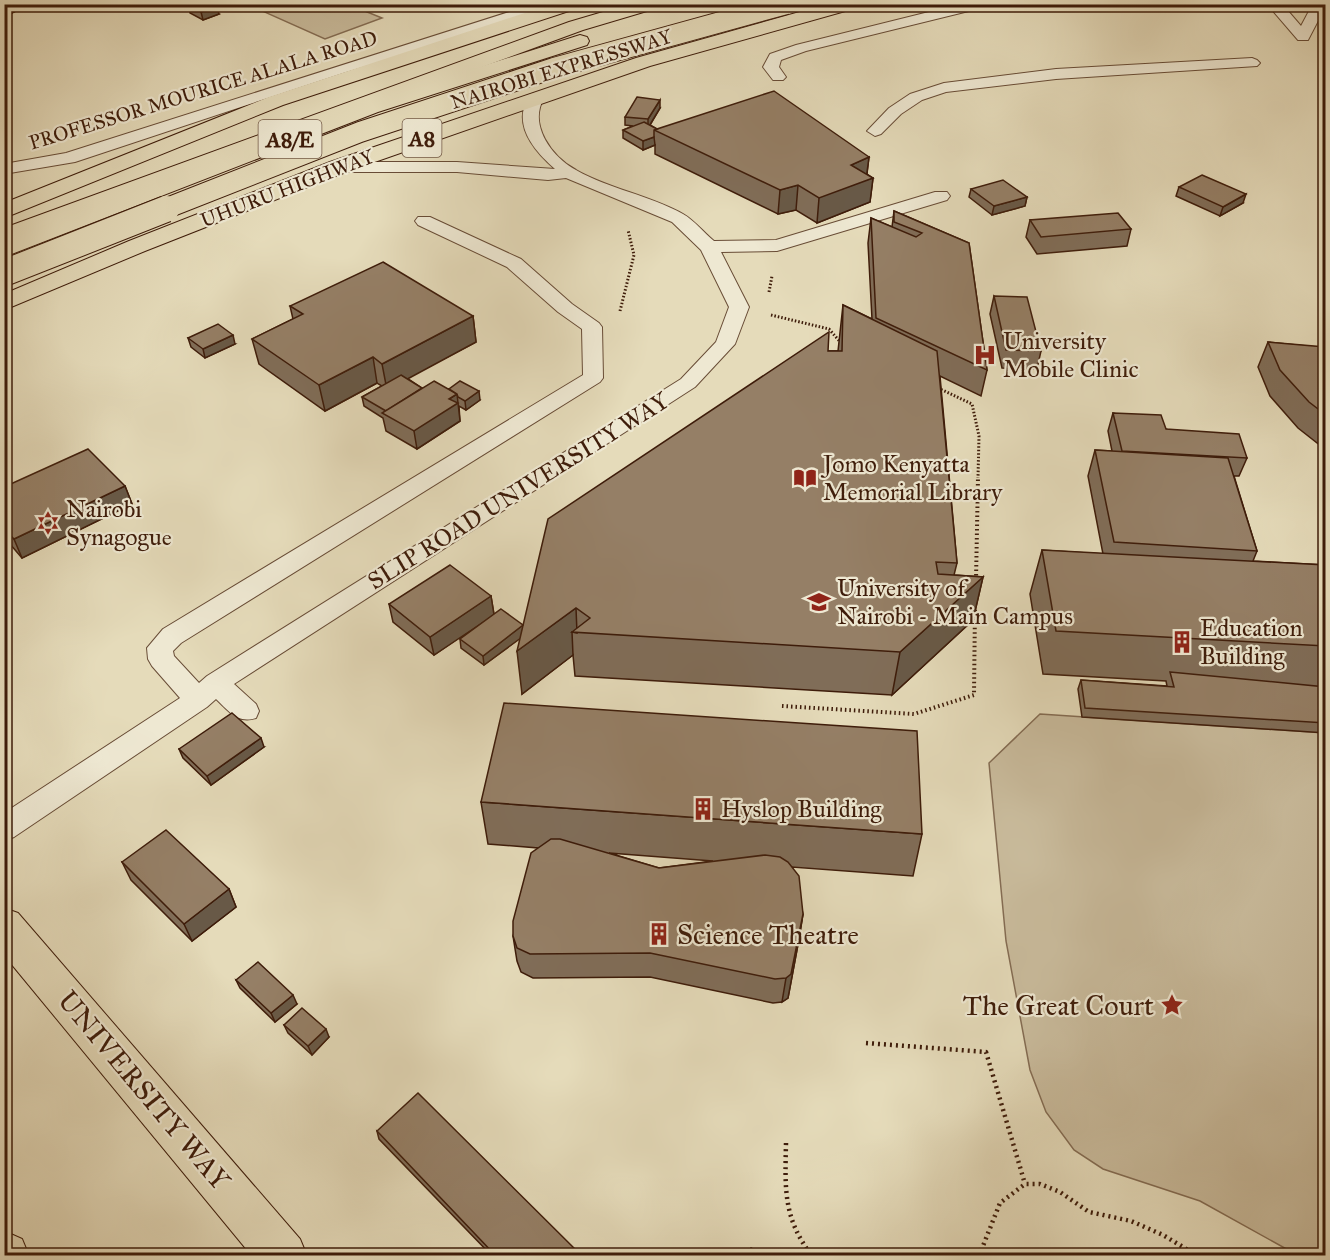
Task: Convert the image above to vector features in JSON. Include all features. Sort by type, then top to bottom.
[{"type":"highway","points":[[4,211],[276,101],[572,4]]},
{"type":"highway","name":"NAIROBI EXPRESSWAY","points":[[680,14],[721,4]]},
{"type":"highway","name":"NAIROBI EXPRESSWAY","points":[[4,273],[360,132],[554,68],[786,4]]},
{"type":"highway","name":"UHURU HIGHWAY","points":[[4,303],[137,246],[338,167],[643,62],[850,4]]},
{"type":"highway","name":"NAIROBI EXPRESSWAY","points":[[4,250],[371,108],[580,41],[655,12]]},
{"type":"highway","name":"A8","points":[[4,236],[576,26],[655,12]]},
{"type":"highway","name":"UNIVERSITY WAY","points":[[4,925],[283,1256]]},
{"type":"lane","name":"PROFESSOR MOURICE ALALA ROAD","points":[[4,169],[69,158],[349,66],[552,4]]},
{"type":"lane","points":[[778,77],[771,67],[775,57],[801,48],[980,4]]},
{"type":"lane","points":[[1274,4],[1303,37],[1314,14],[1326,9]]},
{"type":"lane","points":[[875,131],[896,111],[916,97],[944,88],[1056,74],[1252,63]]},
{"type":"lane","points":[[536,98],[530,105],[528,117],[543,149],[568,173]]},
{"type":"lane","points":[[338,167],[457,167],[548,175],[568,173],[678,218],[709,247],[739,307]]},
{"type":"lane","points":[[709,247],[777,245],[941,196]]},
{"type":"lane","points":[[246,711],[207,691],[161,659],[160,648],[172,636],[593,378],[592,327],[565,308],[514,263],[424,221]]},
{"type":"lane","name":"SLIP ROAD UNIVERSITY WAY","points":[[4,829],[207,691],[688,383],[725,344],[739,307]]},
{"type":"path","points":[[766,313],[777,245]]},
{"type":"path","points":[[739,307],[830,329],[843,345]]},
{"type":"path","points":[[929,384],[972,404],[979,436],[976,589]]},
{"type":"path","points":[[782,706],[914,714],[974,695],[976,601]]},
{"type":"path","points":[[866,1043],[986,1052],[1025,1184]]},
{"type":"path","points":[[786,1143],[785,1196],[788,1216],[802,1244],[812,1256]]},
{"type":"path","points":[[979,1256],[1000,1203],[1025,1184],[1040,1184],[1060,1192],[1089,1212],[1131,1221],[1163,1235],[1198,1256]]},
{"type":"shaded area","points":[[249,5],[350,5],[382,18],[325,39]]},
{"type":"shaded area","name":"The Great Court","points":[[1040,714],[1325,733],[1325,1255],[1303,1255],[1290,1251],[1200,1201],[1103,1169],[1074,1150],[1046,1112],[1030,1070],[1006,941],[989,763]]},
{"type":"building","points":[[188,5],[217,6],[201,12]]},
{"type":"building","points":[[774,91],[869,157],[851,165],[873,178],[819,198],[798,185],[780,190],[654,130]]},
{"type":"building","points":[[637,97],[660,100],[648,119],[625,117]]},
{"type":"building","points":[[644,122],[657,129],[654,130],[654,137],[643,141],[623,130]]},
{"type":"building","points":[[1202,175],[1246,194],[1223,207],[1179,187]]},
{"type":"building","points":[[1003,180],[1027,197],[994,206],[971,189]]},
{"type":"building","points":[[894,211],[969,243],[987,370],[876,318],[871,218],[916,237],[922,233],[894,222]]},
{"type":"building","points":[[1118,213],[1131,229],[1041,237],[1030,220]]},
{"type":"building","points":[[383,262],[473,316],[382,364],[373,357],[319,385],[252,339],[303,314],[290,306]]},
{"type":"building","points":[[994,296],[1027,297],[1041,351],[1006,350]]},
{"type":"building","name":"Jomo Kenyatta Memorial Library","points":[[843,305],[937,351],[957,563],[936,562],[938,574],[983,577],[900,652],[572,632],[590,618],[576,608],[517,651],[548,519],[829,332],[828,351],[842,351]]},
{"type":"building","points":[[218,324],[233,335],[203,349],[188,338]]},
{"type":"building","points":[[1268,342],[1325,347],[1326,415],[1309,402],[1280,370]]},
{"type":"building","points":[[401,375],[422,388],[386,411],[362,397]]},
{"type":"building","points":[[434,381],[457,394],[449,399],[458,403],[414,431],[382,413]]},
{"type":"building","points":[[460,381],[479,391],[465,401],[449,389]]},
{"type":"building","points":[[1113,413],[1161,415],[1166,429],[1239,434],[1247,458],[1122,451]]},
{"type":"building","points":[[88,449],[125,486],[14,539],[4,529],[4,487]]},
{"type":"building","points":[[1095,450],[1228,458],[1257,551],[1114,542]]},
{"type":"building","points":[[1042,550],[1326,565],[1326,646],[1056,631]]},
{"type":"building","points":[[450,565],[491,596],[430,637],[389,604]]},
{"type":"building","points":[[501,609],[523,625],[483,656],[460,639]]},
{"type":"building","points":[[1170,672],[1326,687],[1326,723],[1085,708],[1081,680],[1174,687]]},
{"type":"building","points":[[504,703],[917,731],[922,834],[481,802]]},
{"type":"building","points":[[232,713],[261,738],[207,776],[179,749]]},
{"type":"building","points":[[166,830],[229,889],[184,924],[122,862]]},
{"type":"building","name":"Science Theatre","points":[[551,839],[560,839],[659,868],[765,855],[780,857],[788,862],[799,876],[803,914],[791,974],[786,978],[775,979],[650,953],[530,954],[517,948],[513,936],[513,921],[531,853]]},
{"type":"building","points":[[258,962],[293,995],[271,1013],[236,980]]},
{"type":"building","points":[[302,1008],[326,1029],[308,1046],[284,1025]]},
{"type":"building","points":[[418,1093],[582,1256],[496,1256],[377,1131]]},
{"type":"building","points":[[751,1248],[767,1256],[748,1256]]},
{"type":"place","name":"University Mobile Clinic","points":[[985,355]]},
{"type":"place","name":"Jomo Kenyatta Memorial Library","points":[[805,478]]},
{"type":"place","name":"Nairobi Synagogue","points":[[48,523]]},
{"type":"place","name":"University of Nairobi - Main Campus","points":[[819,602]]},
{"type":"place","name":"Education Building","points":[[1182,642]]},
{"type":"place","name":"Hyslop Building","points":[[703,809]]},
{"type":"place","name":"Science Theatre","points":[[659,934]]},
{"type":"place","name":"The Great Court","points":[[1172,1005]]}]
